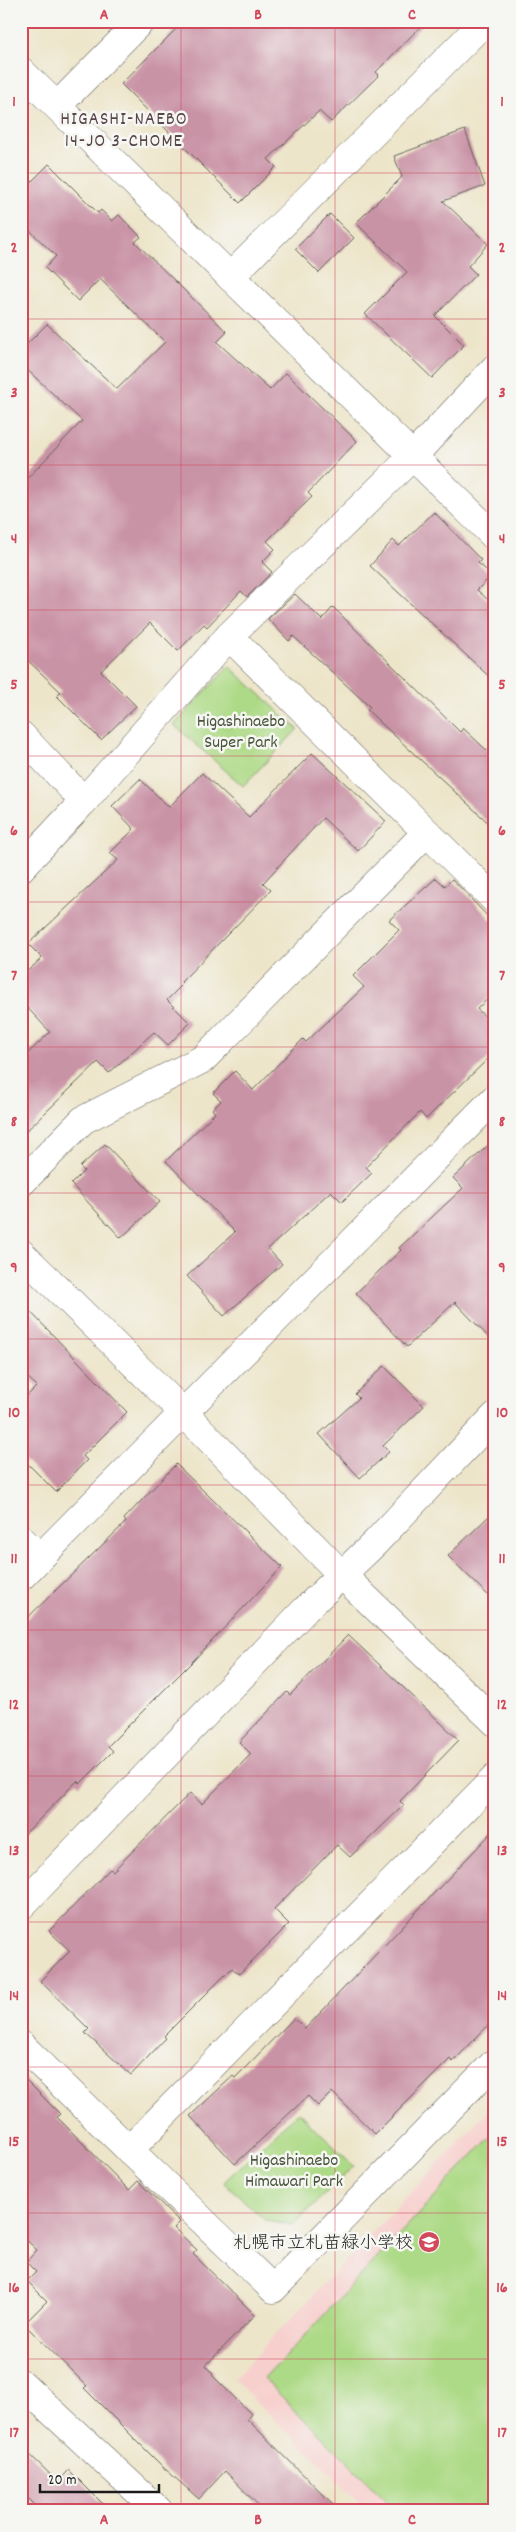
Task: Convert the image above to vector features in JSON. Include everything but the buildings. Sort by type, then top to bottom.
[{"type":"street","points":[[57,106],[141,21]]},
{"type":"street","points":[[230,277],[485,21]]},
{"type":"street","points":[[21,71],[495,536]]},
{"type":"street","points":[[21,868],[84,800],[229,636],[413,456],[495,368]]},
{"type":"street","points":[[229,636],[495,900]]},
{"type":"street","points":[[21,735],[84,800]]},
{"type":"street","points":[[21,1183],[82,1120],[202,1059],[426,833]]},
{"type":"street","points":[[27,1558],[184,1413],[495,1098]]},
{"type":"street","points":[[21,1253],[184,1413],[341,1574],[495,1722]]},
{"type":"street","points":[[21,1906],[341,1574],[375,1543],[495,1416]]},
{"type":"street","points":[[129,2150],[495,1778]]},
{"type":"street","points":[[21,2045],[273,2289],[495,2062]]},
{"type":"street","points":[[21,2383],[159,2511]]},
{"type":"shaded area","name":"札幌市立札苗緑小学校","points":[[495,2104],[495,2511],[369,2511],[233,2379]]},
{"type":"green space","name":"Higashinaebo Super Park","points":[[229,666],[298,729],[243,786],[174,725]]},
{"type":"green space","name":"Higashinaebo Himawari Park","points":[[298,2112],[354,2166],[293,2225],[265,2220],[224,2182]]},
{"type":"green space","name":"札幌市立札苗緑小学校","points":[[495,2132],[495,2511],[396,2511],[264,2379]]},
{"type":"place","name":"札幌市立札苗緑小学校","points":[[429,2242]]},
{"type":"district","name":"HIGASHI-NAEBO 14-JO 3-CHOME","points":[[124,128]]}]
